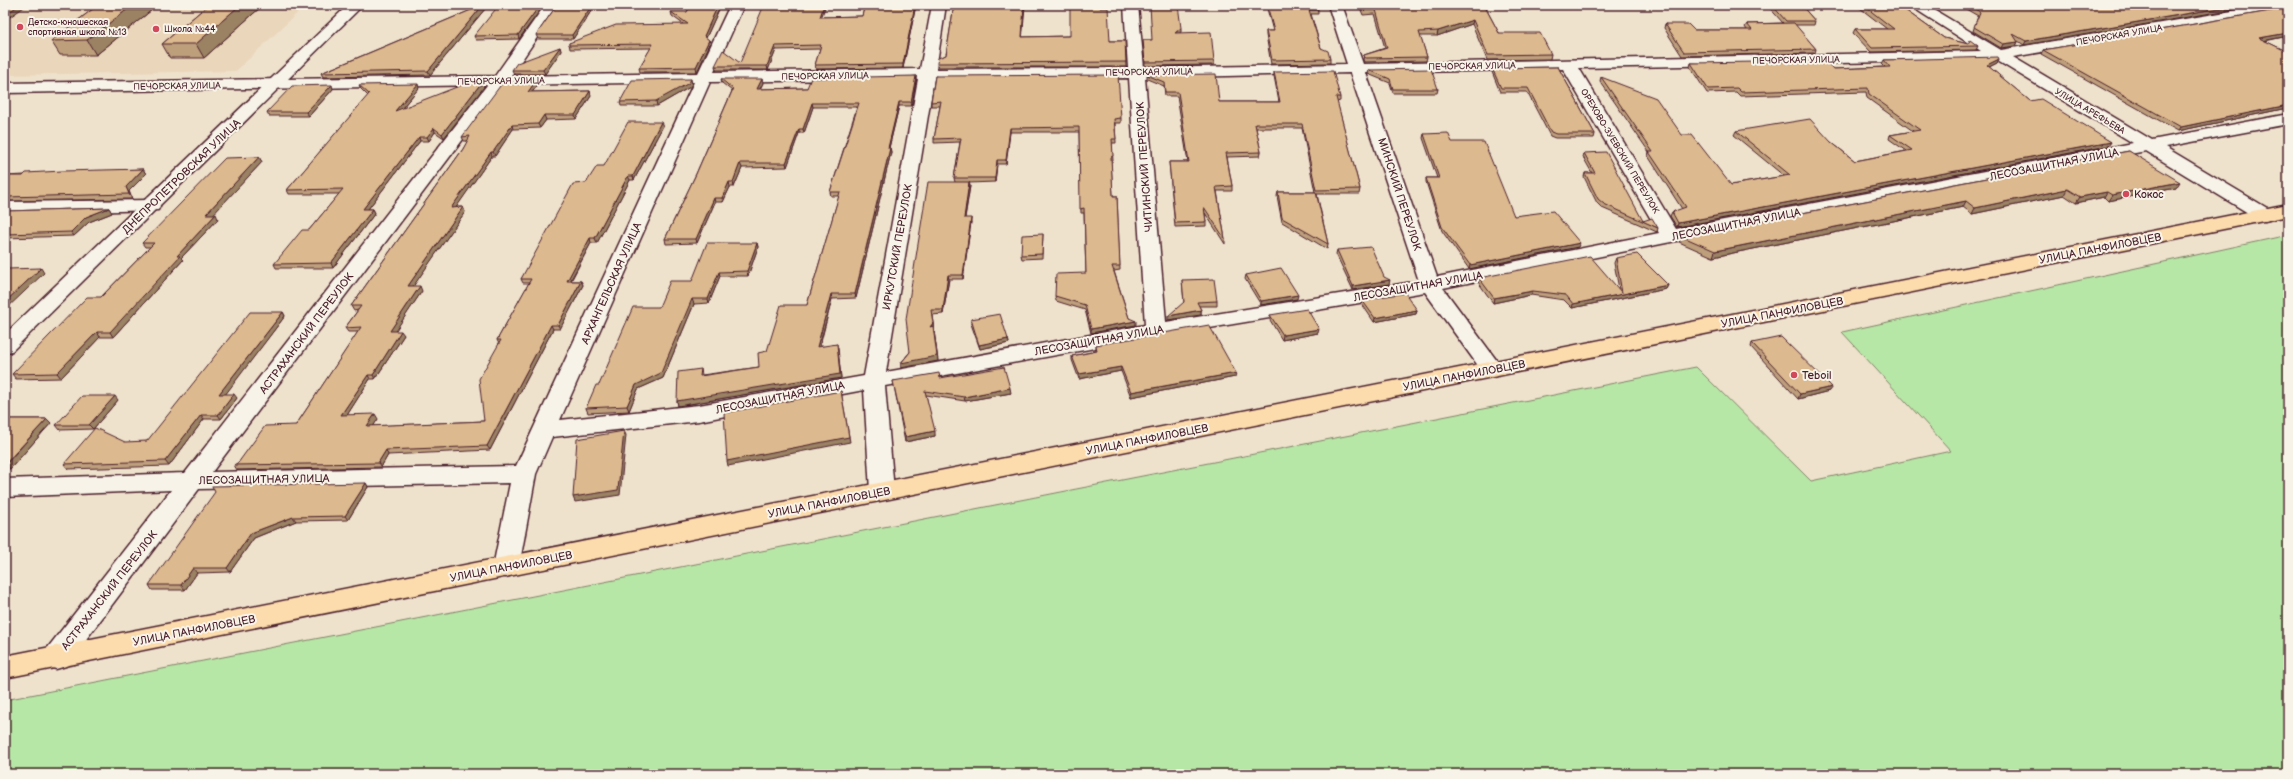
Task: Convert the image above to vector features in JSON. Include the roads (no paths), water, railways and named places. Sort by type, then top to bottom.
[{"type":"main road","name":"УЛИЦА ПАНФИЛОВЦЕВ","points":[[5,667],[2288,210]]},
{"type":"street","name":"ДНЕПРОПЕТРОВСКАЯ УЛИЦА","points":[[5,346],[151,206],[356,5]]},
{"type":"street","name":"АСТРАХАНСКИЙ ПЕРЕУЛОК","points":[[56,658],[500,81],[552,5]]},
{"type":"street","name":"АРХАНГЕЛЬСКАЯ УЛИЦА","points":[[506,567],[524,474],[737,5]]},
{"type":"street","name":"ИРКУТСКИЙ ПЕРЕУЛОК","points":[[882,491],[874,380],[939,5]]},
{"type":"street","name":"ЧИТИНСКИЙ ПЕРЕУЛОК","points":[[1131,5],[1156,330]]},
{"type":"street","name":"МИНСКИЙ ПЕРЕУЛОК","points":[[1336,5],[1430,285],[1492,369]]},
{"type":"street","name":"УЛИЦА АРЕФЬЕВА","points":[[1916,5],[2148,146],[2265,215]]},
{"type":"street","name":"ПЕЧОРСКАЯ УЛИЦА","points":[[5,88],[704,79],[928,74],[1137,73],[1998,55],[2288,6]]},
{"type":"street","name":"ОРЕХОВО-ЗУЕВСКИЙ ПЕРЕУЛОК","points":[[1568,65],[1671,236]]},
{"type":"street","name":"ЛЕСОЗАЩИТНАЯ УЛИЦА","points":[[544,430],[699,413],[1156,330],[1430,285],[1671,236],[2288,119]]},
{"type":"street","points":[[5,208],[151,206]]},
{"type":"street","name":"ЛЕСОЗАЩИТНАЯ УЛИЦА","points":[[5,488],[193,481],[524,474]]},
{"type":"place","name":"Детско-юношеская спортивная школа №13","points":[[20,27]]},
{"type":"place","name":"Школа №44","points":[[156,29]]},
{"type":"place","name":"Кокос","points":[[2126,194]]},
{"type":"place","name":"Teboil","points":[[1794,375]]}]
